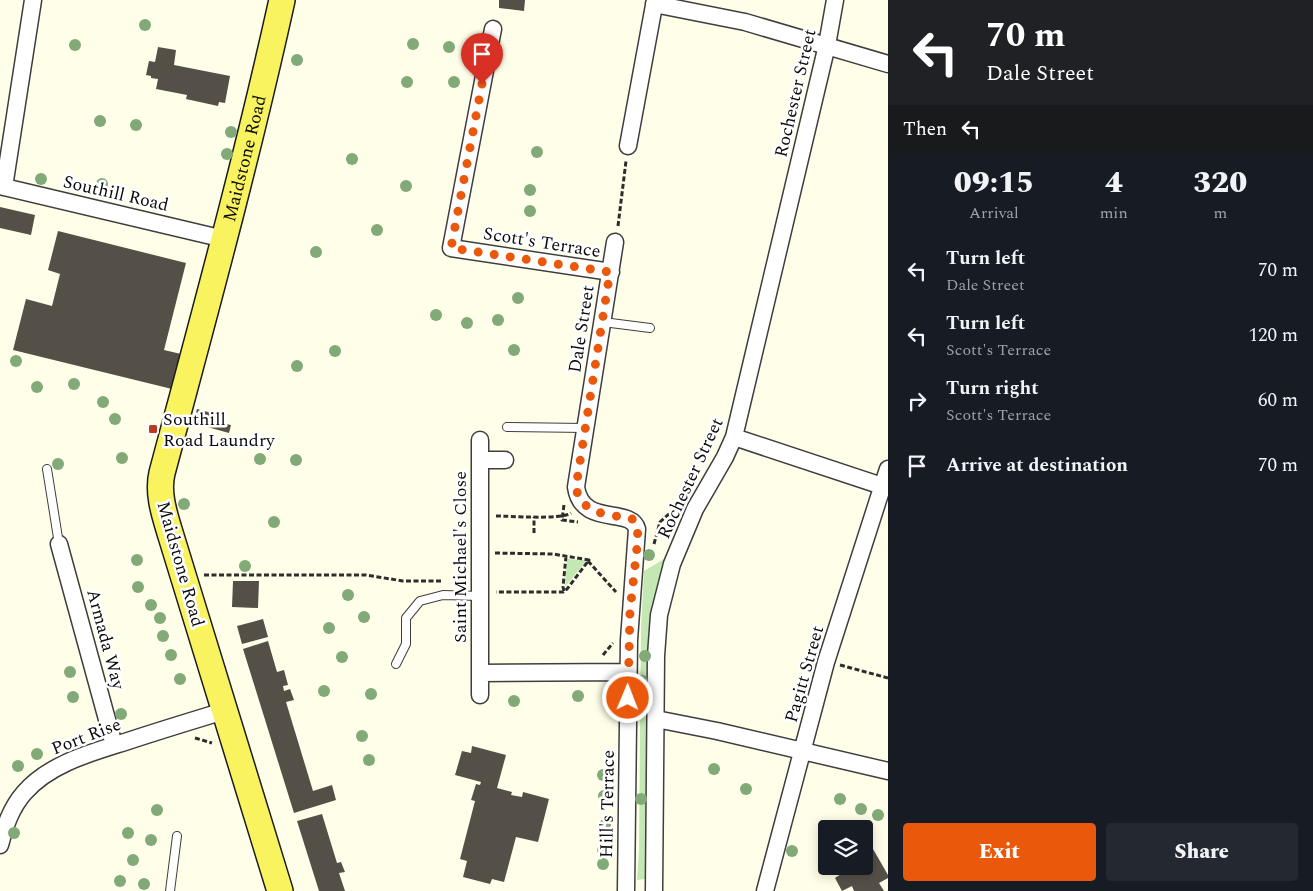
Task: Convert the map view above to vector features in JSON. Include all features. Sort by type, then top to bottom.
[{"type":"main road","name":"Maidstone Road","points":[[280,891],[171,536],[163,506],[160,484],[224,239],[282,0]]},
{"type":"street","points":[[2,187],[33,0]]},
{"type":"street","name":"Rochester Street","points":[[654,891],[657,629],[661,603],[676,553],[701,498],[725,457],[734,437],[827,45],[835,0]]},
{"type":"street","points":[[628,146],[655,2],[745,22],[888,64]]},
{"type":"street","name":"Scott's Terrace","points":[[493,29],[451,248],[610,272]]},
{"type":"street","name":"Southill Road","points":[[2,187],[224,239]]},
{"type":"street","name":"Dale Street","points":[[616,242],[576,489],[579,497],[588,507],[598,513],[634,520],[637,526],[638,538]]},
{"type":"street","points":[[734,437],[885,488]]},
{"type":"street","name":"Saint Michael's Close","points":[[480,440],[480,696]]},
{"type":"street","points":[[480,460],[505,460]]},
{"type":"street","name":"Pagitt Street","points":[[765,891],[826,662],[885,488],[888,469]]},
{"type":"street","name":"Hill's Terrace","points":[[626,891],[628,672],[631,602],[638,538]]},
{"type":"street","name":"Armada Way","points":[[59,544],[114,746]]},
{"type":"street","points":[[480,673],[628,672]]},
{"type":"street","name":"Port Rise","points":[[0,845],[12,811],[19,798],[29,788],[64,764],[224,711]]},
{"type":"street","points":[[656,719],[888,771]]},
{"type":"lane","points":[[603,322],[650,328]]},
{"type":"lane","points":[[507,427],[586,428]]},
{"type":"lane","points":[[47,469],[59,544]]},
{"type":"lane","points":[[396,664],[406,644],[406,618],[420,601],[443,595],[480,594]]},
{"type":"lane","points":[[170,891],[177,836]]},
{"type":"path","points":[[616,242],[628,146]]},
{"type":"path","points":[[654,544],[660,522],[688,496],[701,498]]},
{"type":"path","points":[[564,500],[563,520],[580,522]]},
{"type":"path","points":[[489,515],[562,516]]},
{"type":"path","points":[[534,516],[534,533]]},
{"type":"path","points":[[489,553],[553,554],[588,558],[588,561],[620,595]]},
{"type":"path","points":[[564,591],[566,556]]},
{"type":"path","points":[[480,594],[564,591],[588,561]]},
{"type":"path","points":[[203,582],[200,575],[366,575],[403,581],[447,582]]},
{"type":"path","points":[[600,659],[617,639]]},
{"type":"path","points":[[826,662],[888,678]]},
{"type":"path","points":[[192,738],[202,739],[214,745]]},
{"type":"green space","points":[[567,559],[586,561],[565,587]]},
{"type":"green space","points":[[664,559],[655,594],[652,619],[649,672],[645,879],[637,880],[639,849],[641,628],[644,571]]},
{"type":"building","points":[[499,0],[525,0],[524,11],[499,8]]},
{"type":"building","points":[[158,47],[176,50],[174,65],[230,76],[225,103],[219,102],[218,106],[186,99],[187,95],[156,89],[158,79],[146,75],[149,61],[155,62]]},
{"type":"building","points":[[0,207],[35,215],[31,235],[0,228]]},
{"type":"building","points":[[58,231],[186,263],[164,350],[181,354],[172,389],[13,350],[26,299],[52,306],[60,274],[48,270]]},
{"type":"building","points":[[197,409],[219,415],[217,422],[231,425],[229,433],[193,423]]},
{"type":"building","points":[[233,581],[259,581],[258,608],[232,607]]},
{"type":"building","points":[[263,619],[268,637],[242,644],[237,626]]},
{"type":"building","points":[[268,641],[277,672],[284,670],[288,685],[283,686],[284,691],[290,689],[294,700],[286,702],[313,791],[332,785],[336,800],[294,813],[243,649]]},
{"type":"building","points":[[472,746],[506,755],[497,788],[512,792],[511,795],[522,797],[523,792],[549,799],[538,842],[516,837],[504,882],[492,879],[490,884],[463,877],[467,861],[460,859],[475,801],[471,800],[476,784],[480,785],[481,782],[455,775],[462,751],[471,753]]},
{"type":"building","points":[[322,814],[337,863],[341,862],[345,872],[339,873],[345,891],[319,891],[297,821]]},
{"type":"building","points":[[873,849],[888,875],[888,878],[879,883],[884,891],[854,891],[852,886],[842,891],[835,878],[840,875],[873,875]]},
{"type":"place","name":"Southill Road Laundry","points":[[153,429]]},
{"type":"route","points":[[482,84],[451,248],[610,272],[576,487],[579,497],[594,511],[600,514],[630,518],[634,520],[637,526],[638,538],[630,611],[628,698]]}]
